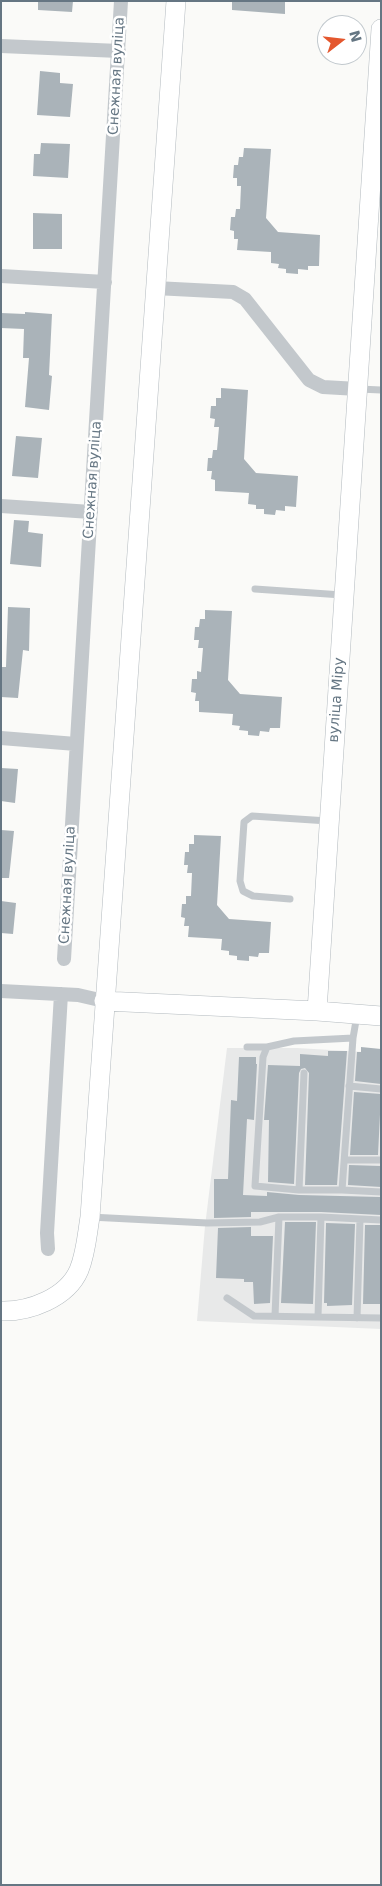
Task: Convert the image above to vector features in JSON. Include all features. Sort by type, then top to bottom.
[{"type":"street","name":"Снежная вуліца","points":[[64,959],[121,1]]},
{"type":"street","points":[[1,1311],[15,1312],[42,1304],[65,1289],[78,1272],[84,1254],[90,1217],[176,1]]},
{"type":"street","name":"вуліца Міру","points":[[317,1011],[381,29]]},
{"type":"street","points":[[1,46],[118,52]]},
{"type":"street","points":[[1,276],[105,282]]},
{"type":"street","points":[[155,288],[233,292],[245,299],[310,380],[323,387],[358,389]]},
{"type":"street","points":[[1,506],[91,512]]},
{"type":"street","points":[[1,738],[76,744]]},
{"type":"street","points":[[1,991],[78,995],[104,1001],[317,1011],[381,1016]]},
{"type":"street","points":[[48,1249],[47,1233],[62,994]]},
{"type":"lane","points":[[358,389],[381,390]]},
{"type":"lane","points":[[255,589],[344,595]]},
{"type":"lane","points":[[290,899],[253,896],[243,891],[240,881],[244,822],[252,816],[329,821]]},
{"type":"lane","points":[[342,1190],[352,1038],[357,1014]]},
{"type":"lane","points":[[248,1047],[267,1047],[294,1041],[352,1038]]},
{"type":"lane","points":[[267,1047],[263,1057],[255,1186],[299,1190],[381,1192]]},
{"type":"lane","points":[[299,1190],[304,1073]]},
{"type":"lane","points":[[349,1086],[381,1089]]},
{"type":"lane","points":[[345,1160],[381,1160]]},
{"type":"lane","points":[[90,1217],[207,1223],[260,1222],[279,1217],[381,1220]]},
{"type":"lane","points":[[275,1316],[279,1217]]},
{"type":"lane","points":[[318,1317],[321,1217]]},
{"type":"lane","points":[[357,1318],[360,1220]]},
{"type":"lane","points":[[226,1298],[254,1316],[381,1318]]},
{"type":"shaded area","points":[[227,1048],[297,1048],[381,1053],[381,1329],[197,1321],[205,1226]]},
{"type":"building","points":[[38,1],[73,1],[72,12],[38,10]]},
{"type":"building","points":[[232,1],[285,1],[285,14],[232,10]]},
{"type":"building","points":[[40,71],[60,73],[60,83],[73,84],[70,117],[37,115]]},
{"type":"building","points":[[41,143],[70,144],[68,178],[33,176],[34,154],[40,154]]},
{"type":"building","points":[[244,148],[271,149],[266,218],[278,232],[320,235],[319,266],[308,266],[308,270],[298,269],[298,274],[286,273],[286,269],[278,268],[279,264],[271,263],[271,252],[237,250],[238,239],[234,239],[234,231],[230,230],[231,217],[235,217],[236,209],[240,209],[241,186],[237,186],[237,178],[233,178],[234,165],[238,165],[239,157],[243,157]]},
{"type":"building","points":[[33,213],[62,214],[62,249],[33,249]]},
{"type":"building","points":[[25,312],[52,314],[49,375],[52,376],[49,410],[25,407],[29,358],[23,358],[24,329],[1,328],[1,313],[25,314]]},
{"type":"building","points":[[221,388],[248,390],[244,459],[256,473],[298,476],[296,507],[285,506],[285,511],[276,510],[275,515],[264,514],[264,509],[256,509],[256,505],[248,504],[249,493],[215,491],[215,480],[211,479],[212,471],[207,471],[208,458],[212,458],[213,450],[217,450],[219,427],[214,427],[215,419],[210,418],[211,406],[216,406],[216,398],[221,398]]},
{"type":"building","points":[[16,436],[42,438],[38,478],[12,476]]},
{"type":"building","points":[[14,520],[29,521],[28,532],[43,534],[41,567],[10,564]]},
{"type":"building","points":[[8,607],[30,608],[29,651],[23,650],[18,698],[1,697],[1,667],[6,667]]},
{"type":"building","points":[[205,610],[232,611],[228,680],[240,694],[282,697],[280,728],[270,728],[269,732],[260,731],[259,736],[248,735],[248,731],[239,730],[240,726],[232,725],[233,714],[199,712],[199,701],[195,701],[196,693],[191,692],[192,679],[197,679],[197,671],[201,672],[203,648],[198,648],[199,640],[194,640],[195,627],[199,627],[200,619],[205,619]]},
{"type":"building","points":[[1,768],[18,769],[15,803],[1,801]]},
{"type":"building","points":[[1,830],[14,831],[9,878],[1,878]]},
{"type":"building","points":[[194,835],[221,836],[217,905],[229,919],[271,922],[269,953],[259,953],[258,957],[249,956],[249,961],[237,960],[237,956],[229,955],[229,951],[221,950],[222,939],[188,937],[189,926],[184,926],[185,918],[181,917],[182,904],[186,904],[186,896],[191,896],[192,873],[187,873],[188,865],[184,865],[185,852],[189,852],[189,844],[194,844]]},
{"type":"building","points":[[1,901],[16,903],[13,934],[1,933]]},
{"type":"building","points":[[361,1047],[381,1049],[381,1084],[355,1081],[357,1052],[361,1052]]},
{"type":"building","points":[[328,1051],[347,1051],[337,1185],[305,1185],[309,1073],[305,1068],[301,1069],[299,1073],[294,1184],[268,1182],[269,1120],[264,1120],[268,1065],[300,1066],[300,1054],[328,1056]]},
{"type":"building","points":[[239,1057],[256,1057],[257,1064],[254,1120],[247,1119],[243,1195],[267,1196],[267,1192],[299,1195],[381,1197],[381,1215],[321,1212],[251,1212],[251,1217],[214,1218],[214,1179],[228,1179],[231,1100],[237,1101]]},
{"type":"building","points":[[354,1092],[381,1094],[378,1155],[350,1155]]},
{"type":"building","points":[[349,1165],[381,1166],[381,1187],[348,1185]]},
{"type":"building","points":[[285,1222],[316,1222],[313,1304],[281,1303]]},
{"type":"building","points":[[326,1223],[355,1224],[352,1305],[327,1306],[327,1303],[324,1303]]},
{"type":"building","points":[[365,1225],[381,1225],[381,1304],[363,1304]]},
{"type":"building","points":[[251,1227],[251,1236],[273,1236],[270,1303],[254,1304],[253,1282],[244,1282],[244,1279],[216,1278],[218,1228]]}]
